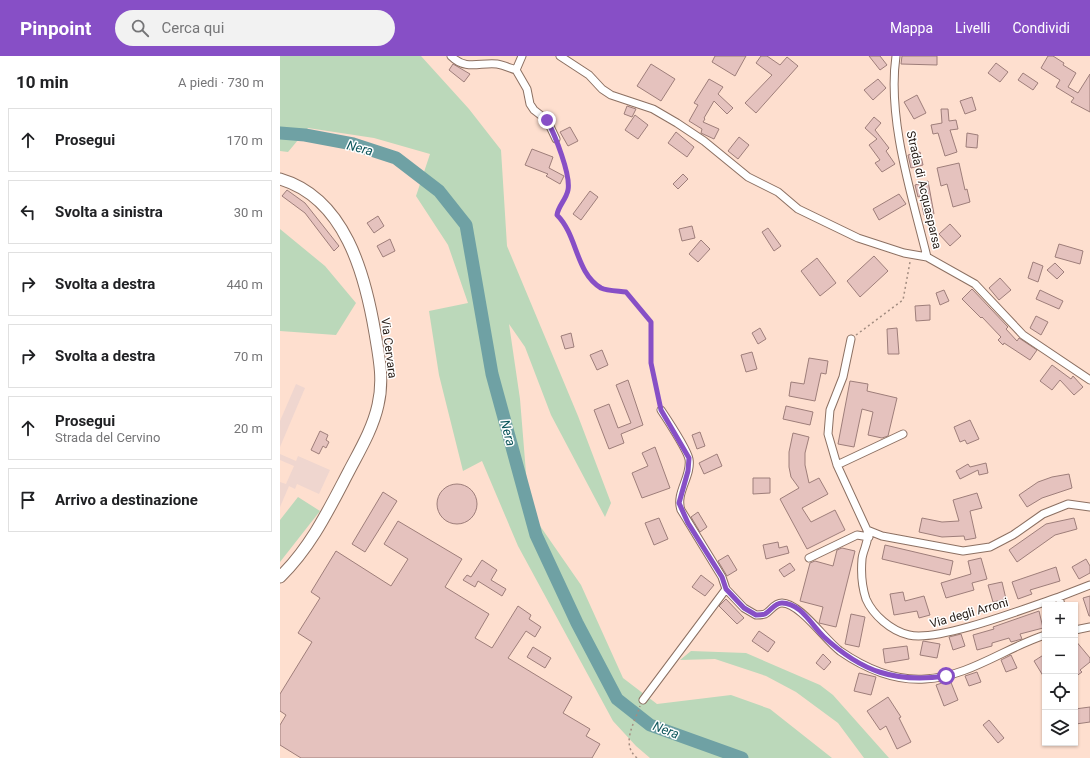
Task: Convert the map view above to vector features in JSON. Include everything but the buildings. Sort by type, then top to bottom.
[{"type":"main road","name":"Via Cervara","points":[[280,179],[291,182],[310,194],[331,213],[344,233],[357,258],[370,307],[381,366],[381,388],[378,406],[365,440],[330,507],[313,538],[296,562],[280,577]]},
{"type":"street","points":[[451,56],[466,65],[476,66],[498,64],[516,70],[527,89],[530,104],[534,110],[547,120],[556,139]]},
{"type":"street","points":[[516,70],[522,56]]},
{"type":"street","points":[[560,56],[589,75],[602,90],[611,95],[653,109],[677,123],[704,141],[748,177],[778,192],[798,209],[858,238],[912,255],[927,257],[975,284],[1024,335],[1090,380]]},
{"type":"street","name":"Strada di Acquasparsa","points":[[896,56],[893,74],[895,103],[904,163],[927,257]]},
{"type":"street","points":[[851,339],[843,377],[830,410],[828,434],[837,465],[868,533]]},
{"type":"street","points":[[661,410],[689,458],[688,471],[679,503],[681,510],[722,577],[726,589],[744,608],[756,615],[764,614],[774,606],[782,603],[789,605],[808,618],[822,636],[840,650],[881,673],[900,678],[925,679],[946,676],[1042,636]]},
{"type":"street","points":[[837,465],[903,434]]},
{"type":"street","points":[[809,558],[857,535],[868,533],[963,551],[990,547],[1013,535],[1043,514],[1068,504],[1090,507]]},
{"type":"street","name":"Via degli Arroni","points":[[868,533],[862,558],[862,580],[866,599],[876,614],[890,628],[909,636],[928,636],[953,631],[1059,597],[1090,585]]},
{"type":"street","points":[[643,700],[726,589]]},
{"type":"street","points":[[1059,597],[1060,602]]},
{"type":"street","points":[[1078,629],[1090,627]]},
{"type":"path","points":[[556,139],[569,182],[568,193],[558,210],[557,215],[565,223],[586,274],[602,288],[626,292],[651,322],[651,363],[661,410]]},
{"type":"path","points":[[851,339],[903,300],[912,255]]},
{"type":"path","points":[[637,758],[634,756],[628,739],[643,700]]},
{"type":"shaded area","points":[[296,384],[305,388],[280,447],[280,421]]},
{"type":"shaded area","points":[[280,454],[296,461],[298,456],[330,470],[319,494],[297,484],[295,489],[289,486],[280,507],[280,482],[286,484],[294,466],[280,460]]},
{"type":"green space","points":[[280,56],[421,56],[469,109],[501,150],[507,246],[578,416],[611,503],[605,517],[551,415],[525,347],[509,324],[520,399],[529,510],[581,585],[623,678],[657,704],[731,695],[770,709],[832,758],[650,758],[636,746],[613,721],[518,546],[482,461],[463,471],[439,375],[429,311],[468,303],[448,245],[416,196],[430,154],[374,138],[308,128],[288,152],[280,151]]},
{"type":"green space","points":[[280,229],[325,266],[356,303],[336,335],[280,331]]},
{"type":"green space","points":[[298,497],[320,511],[280,562],[280,520]]},
{"type":"green space","points":[[691,651],[746,653],[820,685],[833,695],[889,758],[864,758],[838,723],[796,692],[766,676],[715,659],[680,660]]},
{"type":"waterway","name":"Nera","points":[[280,133],[305,135],[353,144],[396,158],[439,191],[466,225],[492,374],[536,535],[577,623],[617,699],[650,725],[742,758]]},
{"type":"route","points":[[547,120],[556,139],[569,182],[568,193],[558,210],[557,215],[565,223],[586,274],[602,288],[626,292],[636,306],[651,322],[651,363],[661,410],[689,458],[688,471],[679,503],[688,523],[722,577],[726,589],[744,608],[756,615],[764,614],[774,606],[782,603],[789,605],[808,618],[822,636],[840,650],[862,664],[881,673],[900,678],[925,679],[946,676]]}]
